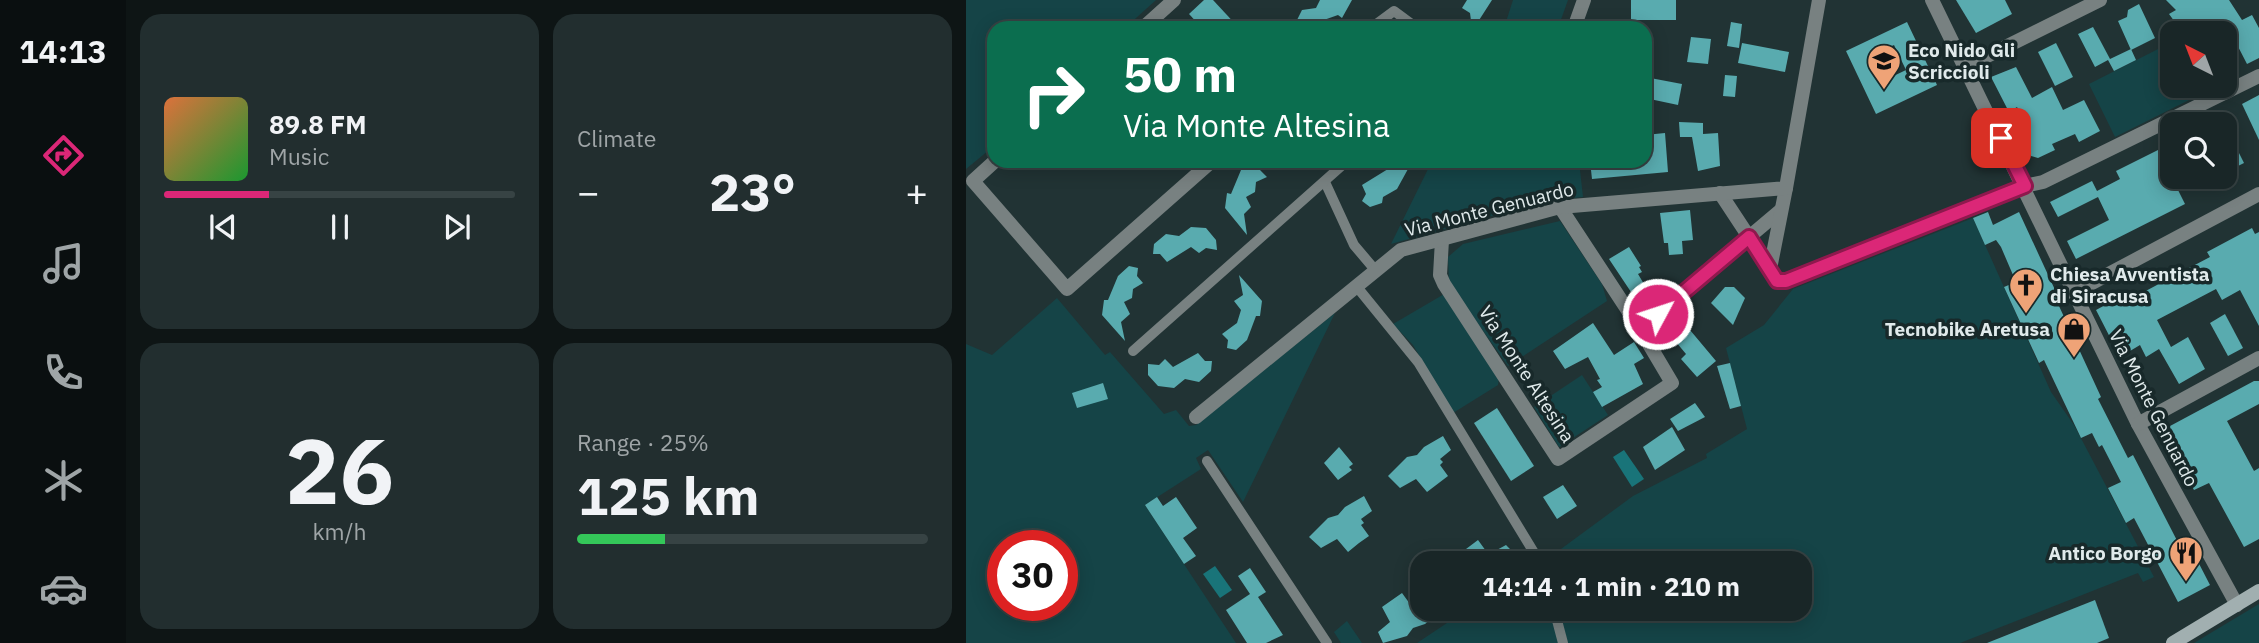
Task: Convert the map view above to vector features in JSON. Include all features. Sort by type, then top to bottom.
[{"type":"main road","points":[[2173,643],[2259,591]]},
{"type":"street","points":[[1151,21],[1174,0]]},
{"type":"street","points":[[1576,21],[1584,0]]},
{"type":"street","points":[[1770,270],[1819,0]]},
{"type":"street","name":"Via Monte Genuardo","points":[[1932,0],[2025,186],[2073,293],[2138,424],[2237,605]]},
{"type":"street","points":[[1965,67],[2100,0]]},
{"type":"street","points":[[1720,192],[1777,281],[1786,281],[2025,186],[2043,182],[2259,76]]},
{"type":"street","points":[[987,168],[973,181],[1067,289],[1204,168]]},
{"type":"street","name":"Via Monte Genuardo","points":[[1196,417],[1401,250],[1560,207],[1786,188]]},
{"type":"street","points":[[2073,293],[2259,194]]},
{"type":"street","points":[[1560,207],[1640,329],[1781,210]]},
{"type":"street","name":"Via Monte Altesina","points":[[1442,240],[1440,275],[1444,284],[1558,459],[1672,383],[1640,329]]},
{"type":"street","points":[[2138,424],[2259,358]]},
{"type":"lane","points":[[1380,21],[1394,11],[1408,21]]},
{"type":"lane","points":[[1133,351],[1340,168]]},
{"type":"lane","points":[[1325,182],[1354,246],[1376,271]]},
{"type":"lane","points":[[1357,287],[1418,362],[1533,551]]},
{"type":"lane","points":[[1207,461],[1327,643]]},
{"type":"lane","points":[[1557,621],[1563,643]]},
{"type":"shaded area","points":[[966,0],[1156,0],[1133,21],[987,21],[987,152],[966,169]]},
{"type":"shaded area","points":[[1513,0],[1568,0],[1560,21],[1506,21]]},
{"type":"shaded area","points":[[2160,48],[2160,98],[2193,98],[2160,112],[2160,114],[2115,137],[2089,84]]},
{"type":"shaded area","points":[[1429,168],[1580,168],[1583,197],[1545,201],[1391,244]]},
{"type":"shaded area","points":[[1973,218],[2051,392],[2074,425],[2154,577],[2143,582],[2138,573],[1960,643],[1568,643],[1562,621],[1812,621],[1812,551],[1558,551],[1633,496],[1707,458],[1706,454],[1747,429],[1726,348],[1764,325],[1793,289]]},
{"type":"shaded area","points":[[1560,221],[1602,284],[1607,301],[1508,366],[1449,283],[1448,257],[1463,244]]},
{"type":"shaded area","points":[[1446,293],[1499,377],[1498,385],[1453,413],[1413,345],[1393,324]]},
{"type":"shaded area","points":[[1057,298],[1105,355],[1110,352],[1164,414],[1176,410],[1189,426],[1196,425],[1335,313],[1243,502],[1208,450],[1196,458],[1201,469],[1145,505],[1236,643],[966,643],[966,344],[992,355]]},
{"type":"shaded area","points":[[1582,375],[1608,415],[1559,447],[1534,407]]},
{"type":"shaded area","points":[[1624,450],[1644,479],[1632,487],[1613,457]]},
{"type":"shaded area","points":[[1215,566],[1232,590],[1220,598],[1203,574]]},
{"type":"shaded area","points":[[2259,604],[2259,643],[2194,643]]},
{"type":"shaded area","points":[[1347,621],[1362,643],[1341,643],[1334,632]]},
{"type":"shaded area","points":[[1450,621],[1553,621],[1559,643],[1417,643]]},
{"type":"building","points":[[1204,0],[1213,0],[1232,21],[1196,21],[1189,14]]},
{"type":"building","points":[[1320,0],[1352,0],[1342,18],[1338,15],[1321,21],[1296,21],[1302,10],[1316,8]]},
{"type":"building","points":[[1467,0],[1492,0],[1478,21],[1471,21],[1470,13],[1462,8]]},
{"type":"building","points":[[1631,0],[1676,0],[1676,20],[1631,20]]},
{"type":"building","points":[[1956,0],[2005,0],[2012,14],[1976,33]]},
{"type":"building","points":[[2166,0],[2229,0],[2242,20],[2252,15],[2259,28],[2259,58],[2247,64],[2237,45],[2237,21],[2174,21],[2169,14],[2176,10]]},
{"type":"building","points":[[2139,4],[2155,38],[2131,50],[2118,21],[2127,17],[2128,10]]},
{"type":"building","points":[[1731,22],[1742,24],[1739,48],[1727,46]]},
{"type":"building","points":[[1907,22],[1937,85],[1876,114],[1846,51]],"holes":[[[1894,45],[1906,70],[1881,82],[1869,57]]]},
{"type":"building","points":[[2093,27],[2110,59],[2131,49],[2136,60],[2114,71],[2108,60],[2095,67],[2078,34]]},
{"type":"building","points":[[1691,37],[1711,39],[1708,64],[1687,62]]},
{"type":"building","points":[[1742,43],[1789,52],[1785,72],[1738,63]]},
{"type":"building","points":[[2056,43],[2073,77],[2055,86],[2038,52]]},
{"type":"building","points":[[2016,67],[2032,98],[2052,87],[2063,110],[2084,100],[2100,131],[2079,142],[2075,134],[2052,144],[2055,150],[2038,158],[2031,156],[2022,137],[2030,133],[2017,107],[2009,112],[1991,77]]},
{"type":"building","points":[[1725,75],[1737,76],[1735,97],[1723,96]]},
{"type":"building","points":[[1652,78],[1682,84],[1678,105],[1652,99]]},
{"type":"building","points":[[2259,95],[2259,140],[2242,104]]},
{"type":"building","points":[[1679,122],[1703,123],[1703,134],[1718,133],[1720,166],[1698,171],[1692,137],[1680,137]]},
{"type":"building","points":[[1665,133],[1668,172],[1592,179],[1591,168],[1652,168],[1652,134]]},
{"type":"building","points":[[2237,149],[2244,163],[2237,166]]},
{"type":"building","points":[[2158,150],[2160,189],[2178,189],[2185,204],[2076,259],[2067,241],[2109,220],[2098,197],[2058,217],[2050,202],[2092,181],[2097,191],[2120,179],[2116,171]]},
{"type":"building","points":[[1260,168],[1267,177],[1256,182],[1255,192],[1246,197],[1251,207],[1244,214],[1247,235],[1225,208],[1227,193],[1231,194],[1241,170]]},
{"type":"building","points":[[1388,169],[1408,169],[1397,189],[1383,197],[1382,203],[1370,207],[1362,201],[1366,194],[1362,185]]},
{"type":"building","points":[[1690,210],[1693,240],[1682,241],[1683,254],[1669,255],[1668,243],[1664,243],[1660,213]]},
{"type":"building","points":[[1988,212],[1993,225],[2019,212],[2101,397],[2098,399],[2128,458],[2133,455],[2186,558],[2194,554],[2210,585],[2178,602],[2134,518],[2126,523],[2108,488],[2121,482],[2102,445],[2099,447],[2092,433],[2081,438],[2044,360],[2039,363],[2004,287],[2016,282],[2001,247],[1996,240],[1985,245],[1973,218]]},
{"type":"building","points":[[1191,227],[1206,228],[1216,240],[1217,250],[1206,248],[1199,253],[1191,247],[1167,262],[1160,254],[1153,254],[1154,244],[1166,234],[1179,236]]},
{"type":"building","points":[[2252,228],[2255,234],[2259,232],[2259,326],[2240,290],[2222,300],[2216,289],[2157,320],[2171,347],[2188,337],[2205,369],[2179,384],[2159,349],[2146,357],[2140,345],[2130,351],[2125,341],[2115,347],[2096,310],[2122,296],[2125,302],[2210,257],[2207,252]]},
{"type":"building","points":[[1629,247],[1641,266],[1639,267],[1642,272],[1638,274],[1644,284],[1631,292],[1609,259]]},
{"type":"building","points":[[1129,266],[1138,268],[1137,276],[1143,283],[1133,289],[1132,298],[1124,302],[1130,314],[1121,322],[1125,341],[1102,315],[1104,300],[1108,300],[1118,276]]},
{"type":"building","points":[[1239,275],[1262,301],[1260,316],[1256,316],[1247,340],[1236,350],[1227,348],[1228,340],[1222,334],[1237,323],[1241,310],[1234,301],[1243,295]]},
{"type":"building","points":[[1725,287],[1734,287],[1745,298],[1733,325],[1711,303]]},
{"type":"building","points":[[2225,314],[2243,348],[2228,356],[2210,323]]},
{"type":"building","points":[[1593,323],[1614,355],[1634,342],[1644,358],[1634,364],[1643,384],[1602,407],[1593,392],[1602,387],[1597,380],[1600,379],[1588,357],[1565,369],[1553,351]]},
{"type":"building","points":[[1690,330],[1716,361],[1697,377],[1681,359],[1686,354],[1676,342]]},
{"type":"building","points":[[1198,353],[1205,361],[1212,361],[1211,371],[1199,382],[1185,379],[1174,388],[1158,386],[1148,375],[1148,364],[1159,365],[1165,359],[1173,367]]},
{"type":"building","points":[[1730,363],[1741,406],[1730,409],[1717,366]]},
{"type":"building","points":[[2254,381],[2259,381],[2259,404],[2227,421],[2254,471],[2259,468],[2259,539],[2244,547],[2209,483],[2194,490],[2173,451],[2169,454],[2157,433]]},
{"type":"building","points":[[1103,383],[1108,399],[1077,408],[1072,393]]},
{"type":"building","points":[[1695,403],[1705,417],[1678,431],[1670,419]]},
{"type":"building","points":[[1497,408],[1534,466],[1511,481],[1474,423]]},
{"type":"building","points":[[1672,427],[1685,450],[1655,470],[1643,447]]},
{"type":"building","points":[[1443,436],[1451,450],[1440,459],[1443,462],[1440,465],[1448,476],[1427,492],[1416,479],[1400,488],[1388,476],[1407,457],[1417,455],[1424,447]]},
{"type":"building","points":[[1339,447],[1353,464],[1349,467],[1352,470],[1338,480],[1324,463]]},
{"type":"building","points":[[1563,485],[1577,506],[1557,519],[1543,497]]},
{"type":"building","points":[[1364,496],[1372,511],[1361,519],[1364,523],[1361,525],[1369,536],[1348,552],[1337,539],[1321,548],[1309,537],[1328,518],[1338,515],[1345,507]]},
{"type":"building","points":[[1157,497],[1163,506],[1176,497],[1197,528],[1183,538],[1196,556],[1184,564],[1145,505]]},
{"type":"building","points":[[1478,540],[1486,551],[1463,551]]},
{"type":"building","points":[[1506,545],[1512,551],[1495,551]]},
{"type":"building","points":[[1250,568],[1266,592],[1258,597],[1283,635],[1266,643],[1247,643],[1226,610],[1250,594],[1238,576]]},
{"type":"building","points":[[1402,593],[1410,604],[1410,621],[1429,621],[1413,628],[1407,636],[1383,643],[1378,632],[1390,622],[1382,607]]},
{"type":"building","points":[[2095,600],[2109,638],[2097,643],[1987,643]]},
{"type":"place","name":"Eco Nido Gli Scriccioli","points":[[1884,91]]},
{"type":"place","name":"Chiesa Avventista di Siracusa","points":[[2026,315]]},
{"type":"place","name":"Tecnobike Aretusa","points":[[2074,359]]},
{"type":"place","name":"Antico Borgo","points":[[2186,583]]},
{"type":"route","points":[[1658,314],[1749,237],[1777,281],[1786,281],[2025,186],[2001,138]]}]
